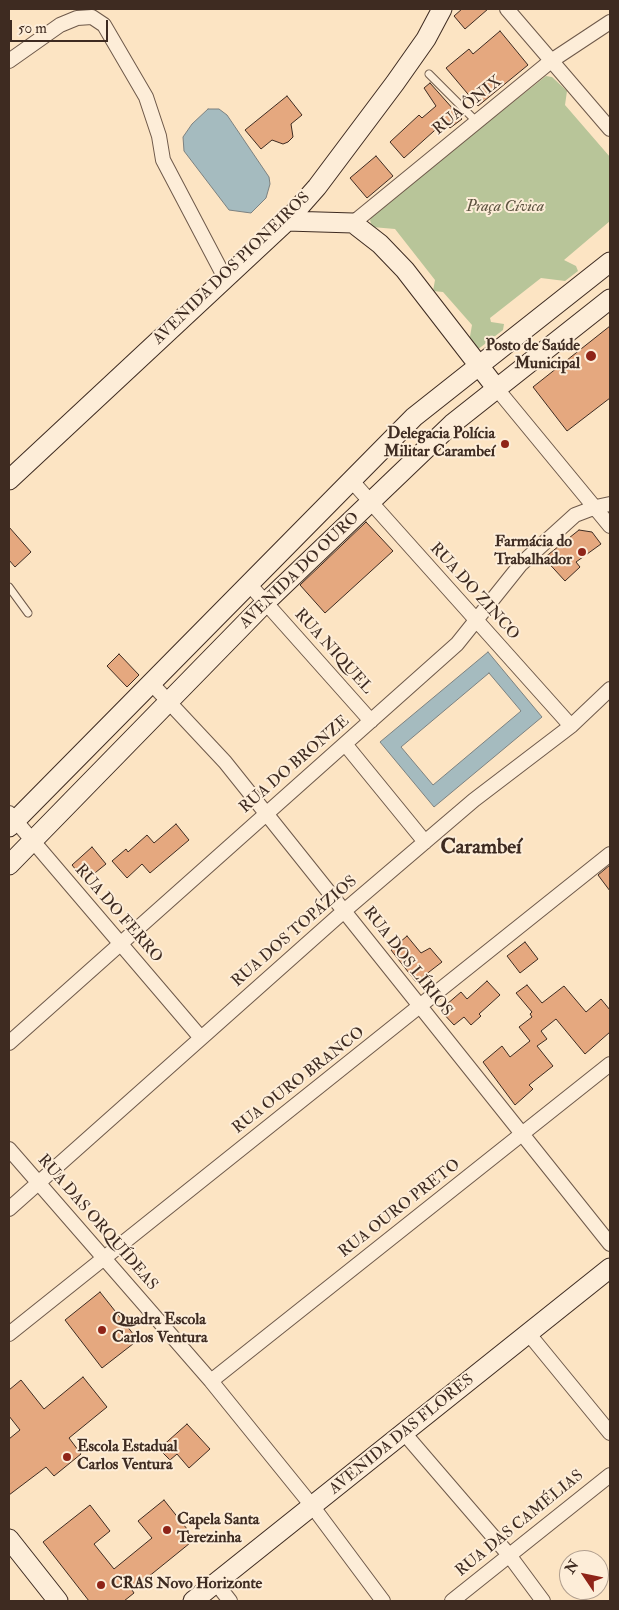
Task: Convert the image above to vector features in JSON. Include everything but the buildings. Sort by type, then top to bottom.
[{"type":"street","name":"AVENIDA DOS PIONEIROS","points":[[9,480],[287,221],[317,187],[395,84],[426,38],[442,9]]},
{"type":"street","points":[[507,9],[610,129]]},
{"type":"street","points":[[9,61],[60,25],[77,18],[92,17],[104,25],[146,97],[159,136],[163,160],[225,278]]},
{"type":"street","name":"RUA ÔNIX","points":[[353,223],[551,61],[610,22]]},
{"type":"street","points":[[287,221],[353,223],[380,244],[405,270],[477,366],[610,526]]},
{"type":"street","points":[[603,268],[610,291]]},
{"type":"street","name":"AVENIDA DO OURO","points":[[11,820],[152,684],[414,417],[603,268]]},
{"type":"street","name":"AVENIDA DO OURO","points":[[9,865],[266,602],[452,424],[610,299]]},
{"type":"street","name":"RUA DO ZINCO","points":[[351,480],[571,726]]},
{"type":"street","name":"RUA DO BRONZE","points":[[9,1043],[457,644],[477,622],[521,564],[575,516],[596,507],[610,504]]},
{"type":"street","name":"RUA NIQUEL","points":[[249,584],[371,721]]},
{"type":"street","name":"RUA DOS LÍRIOS","points":[[152,684],[225,762],[610,1244]]},
{"type":"street","name":"RUA DOS TOPÁZIOS","points":[[9,1209],[344,911],[474,800],[571,726],[610,688]]},
{"type":"street","points":[[344,744],[425,842]]},
{"type":"street","name":"RUA DO FERRO","points":[[11,820],[201,1038]]},
{"type":"street","name":"RUA OURO BRANCO","points":[[9,1334],[610,854]]},
{"type":"street","name":"RUA OURO PRETO","points":[[210,1381],[610,1064]]},
{"type":"street","name":"RUA DAS ORQUÍDEAS","points":[[9,1149],[210,1381],[313,1507],[383,1601]]},
{"type":"street","name":"AVENIDA DAS FLORES","points":[[193,1601],[610,1268]]},
{"type":"street","points":[[528,1333],[610,1433]]},
{"type":"street","points":[[404,1433],[509,1555],[544,1601]]},
{"type":"street","name":"RUA DAS CAMÉLIAS","points":[[452,1601],[610,1475]]},
{"type":"street","points":[[9,1539],[58,1601]]},
{"type":"street","points":[[216,1583],[230,1601]]},
{"type":"lane","points":[[429,74],[477,122]]},
{"type":"lane","points":[[9,587],[28,613]]},
{"type":"green space","name":"Praça Cívica","points":[[546,76],[552,77],[567,91],[565,105],[610,157],[610,221],[564,260],[576,266],[578,271],[565,281],[541,278],[490,318],[491,322],[504,324],[503,330],[477,350],[468,348],[472,325],[443,292],[433,291],[435,280],[395,229],[372,227],[370,220],[373,213]]},
{"type":"water","points":[[208,109],[219,109],[227,115],[269,177],[270,184],[266,198],[251,213],[229,210],[184,151],[183,137],[192,124]]},
{"type":"water","points":[[488,652],[542,717],[434,807],[380,742]],"holes":[[[489,673],[521,711],[433,785],[401,747]]]},
{"type":"place","name":"Posto de Saúde Municipal","points":[[591,356]]},
{"type":"place","name":"Delegacia Polícia Militar Carambeí","points":[[505,444]]},
{"type":"place","name":"Farmácia do Trabalhador","points":[[582,552]]},
{"type":"place","name":"Quadra Escola Carlos Ventura","points":[[102,1330]]},
{"type":"place","name":"Escola Estadual Carlos Ventura","points":[[67,1457]]},
{"type":"place","name":"Capela Santa Terezinha","points":[[167,1530]]},
{"type":"place","name":"CRAS Novo Horizonte","points":[[101,1585]]},
{"type":"district","name":"Carambeí","points":[[481,848]]}]
